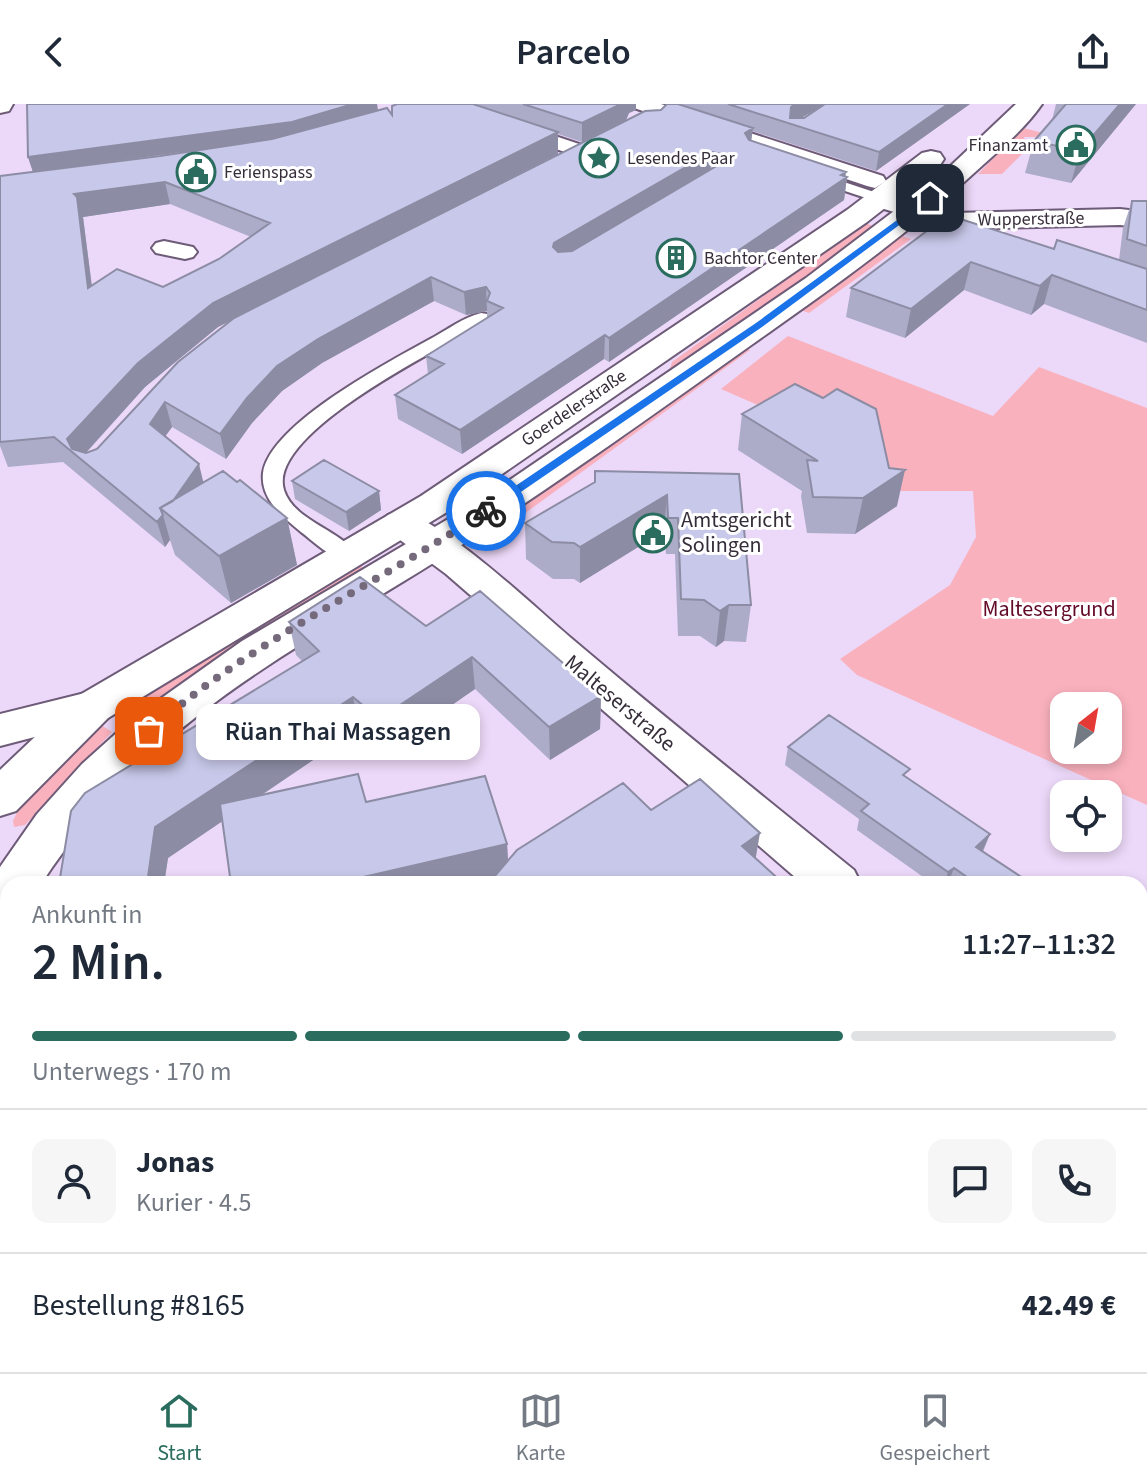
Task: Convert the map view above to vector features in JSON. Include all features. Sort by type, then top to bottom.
[{"type":"main road","name":"Goerdelerstraße","points":[[20,876],[62,812],[105,767],[186,698],[418,534],[759,325],[916,210],[1030,104]]},
{"type":"main road","name":"Goerdelerstraße","points":[[0,798],[93,707],[346,554],[418,534],[434,504],[869,193],[954,138]]},
{"type":"main road","name":"Wupperstraße","points":[[869,193],[950,221],[1120,217],[1147,220]]},
{"type":"main road","points":[[950,221],[1025,247]]},
{"type":"main road","name":"Malteserstraße","points":[[418,534],[827,876]]},
{"type":"main road","name":"Goerdelerstraße","points":[[0,730],[93,707]]},
{"type":"street","points":[[427,105],[584,152]]},
{"type":"street","points":[[657,109],[766,149],[869,193]]},
{"type":"street","points":[[556,166],[609,139]]},
{"type":"street","points":[[791,179],[869,193]]},
{"type":"lane","points":[[346,554],[285,507],[274,492],[273,470],[280,454],[305,428],[348,397],[481,318]]},
{"type":"green space","points":[[1023,128],[1043,133],[1039,137],[1024,137],[1033,143],[1002,174],[978,174]]},
{"type":"green space","points":[[865,223],[876,227],[681,365],[670,369],[672,362]]},
{"type":"green space","points":[[899,235],[911,239],[809,313],[798,309]]},
{"type":"green space","name":"Maltesergrund","points":[[788,336],[993,416],[1039,367],[1147,408],[1147,805],[1122,794],[1122,780],[1091,780],[1056,764],[1122,764],[1122,692],[1050,692],[1050,762],[857,675],[840,659],[950,585],[976,537],[973,491],[879,491],[790,419],[721,389]]},
{"type":"green space","points":[[743,347],[750,350],[499,532],[489,526]]},
{"type":"green space","points":[[360,565],[364,569],[140,710],[130,702],[333,576]]},
{"type":"green space","points":[[101,725],[112,732],[25,825],[14,827],[13,821],[19,808]]},
{"type":"building","points":[[27,104],[353,104],[292,122],[28,157]]},
{"type":"building","points":[[473,104],[558,132],[213,303],[138,363],[67,439],[72,449],[86,453],[97,449],[178,362],[234,318],[645,111],[678,104],[753,128],[745,133],[749,140],[846,172],[841,175],[847,177],[609,338],[605,335],[460,430],[395,395],[444,364],[426,356],[503,308],[487,301],[490,293],[486,287],[464,292],[431,277],[318,339],[277,366],[247,398],[220,434],[165,402],[150,424],[199,464],[173,501],[160,508],[163,515],[157,522],[54,437],[0,442],[0,176],[272,139],[387,108],[392,115],[392,106]],"holes":[[[712,152],[721,154],[720,164],[572,251],[558,252],[553,247],[554,243]],[[165,182],[270,223],[219,259],[163,287],[117,269],[88,288],[77,197],[74,194]]]},
{"type":"building","points":[[523,104],[621,104],[582,123]]},
{"type":"building","points":[[728,104],[796,104],[791,107],[790,118],[804,118],[825,104],[948,104],[879,152]]},
{"type":"building","points":[[1066,104],[1120,104],[1080,151],[1034,141]]},
{"type":"building","points":[[1132,201],[1147,201],[1147,246],[1127,239]]},
{"type":"building","points":[[948,215],[1054,249],[1057,240],[1147,269],[1147,310],[1052,275],[1040,286],[971,262],[911,309],[851,288]]},
{"type":"building","points":[[795,384],[823,398],[837,389],[876,409],[889,468],[905,470],[863,498],[813,497],[807,460],[818,461],[742,414]]},
{"type":"building","points":[[324,460],[379,491],[346,512],[292,481]]},
{"type":"building","points":[[223,471],[237,482],[240,480],[287,518],[219,556],[160,508]]},
{"type":"building","points":[[595,471],[739,474],[751,605],[729,605],[720,611],[704,600],[681,599],[678,518],[668,518],[667,495],[580,547],[574,543],[552,542],[525,523],[595,482]]},
{"type":"building","points":[[360,577],[426,626],[480,591],[601,696],[549,727],[472,657],[379,719],[353,697],[155,827],[148,876],[60,876],[71,811],[85,793],[319,651],[289,622]]},
{"type":"building","points":[[829,715],[910,769],[903,775],[990,834],[976,847],[1020,876],[966,876],[954,868],[948,872],[861,811],[869,804],[788,747]]},
{"type":"building","points":[[358,774],[366,802],[485,776],[507,844],[368,876],[230,876],[220,804]]},
{"type":"building","points":[[700,779],[760,833],[742,846],[775,876],[495,876],[517,850],[623,783],[651,810]]},
{"type":"way so far","points":[[149,731],[186,698],[255,652],[434,546],[486,511]]},
{"type":"place","name":"Finanzamt","points":[[1076,145]]},
{"type":"place","name":"Lesendes Paar","points":[[599,158]]},
{"type":"place","name":"Ferienspass","points":[[196,172]]},
{"type":"place","name":"Bachtor Center","points":[[676,258]]},
{"type":"place","name":"Amtsgericht Solingen","points":[[653,533]]},
{"type":"place","name":"Rüan Thai Massagen","points":[[149,731]]},
{"type":"route","points":[[486,511],[759,325],[894,228],[930,198]]}]
